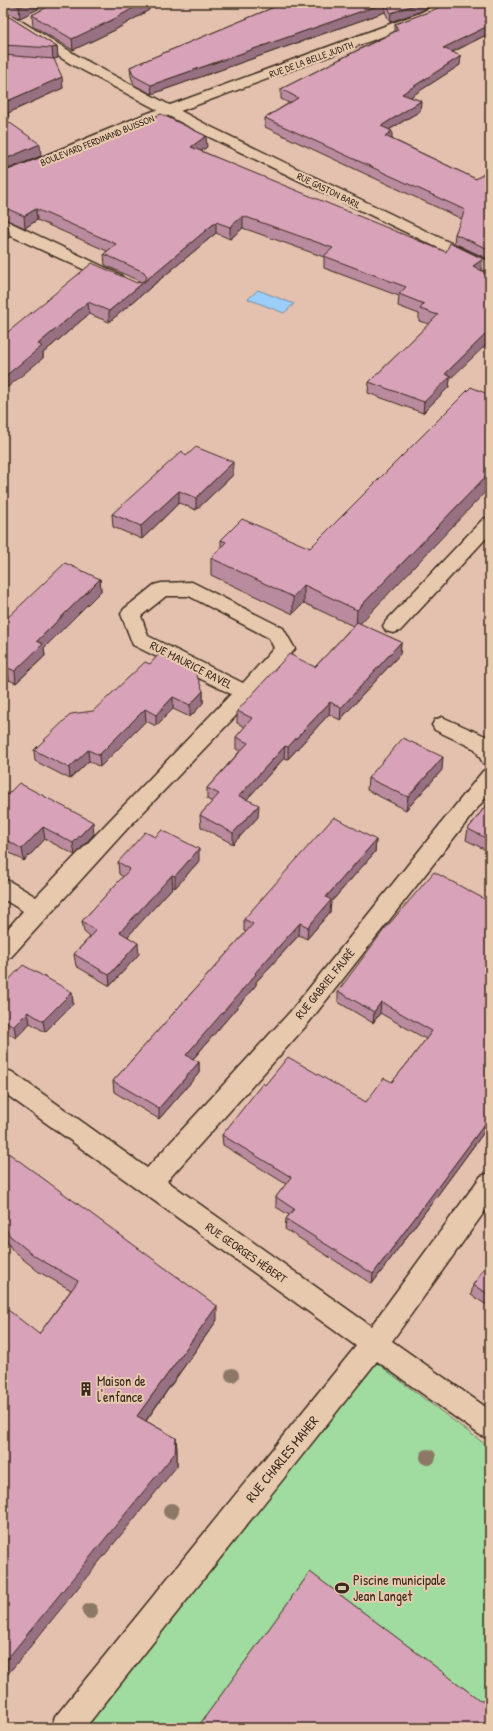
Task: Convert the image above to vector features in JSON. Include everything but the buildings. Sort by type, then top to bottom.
[{"type":"street","name":"RUE DE LA BELLE JUDITH","points":[[169,111],[425,16],[451,3]]},
{"type":"street","name":"RUE GASTON BARIL","points":[[3,16],[26,23],[76,61],[169,111],[490,268]]},
{"type":"street","points":[[58,64],[76,61]]},
{"type":"street","name":"BOULEVARD FERDINAND BUISSON","points":[[3,178],[169,111]]},
{"type":"street","points":[[3,224],[15,232],[131,285]]},
{"type":"street","points":[[393,626],[490,523]]},
{"type":"street","name":"RUE MAURICE RAVEL","points":[[3,950],[38,909],[158,782],[246,693],[285,649],[276,633],[192,588],[161,590],[131,614],[140,640],[246,693]]},
{"type":"street","points":[[442,725],[483,744],[490,758]]},
{"type":"street","name":"RUE GABRIEL FAURÉ","points":[[149,1183],[298,1018],[490,777]]},
{"type":"street","points":[[3,888],[38,909]]},
{"type":"street","name":"RUE GEORGES HÉBERT","points":[[3,1079],[490,1426]]},
{"type":"street","name":"RUE CHARLES MAHER","points":[[66,1728],[374,1344],[490,1184]]},
{"type":"green space","name":"Piscine municipale Jean Langet","points":[[374,1361],[490,1448],[490,1728],[85,1728]]},
{"type":"water","points":[[258,290],[294,304],[284,313],[248,299]]},
{"type":"place","name":"Maison de l'enfance","points":[[86,1389]]},
{"type":"place","name":"Piscine municipale Jean Langet","points":[[342,1588]]}]
